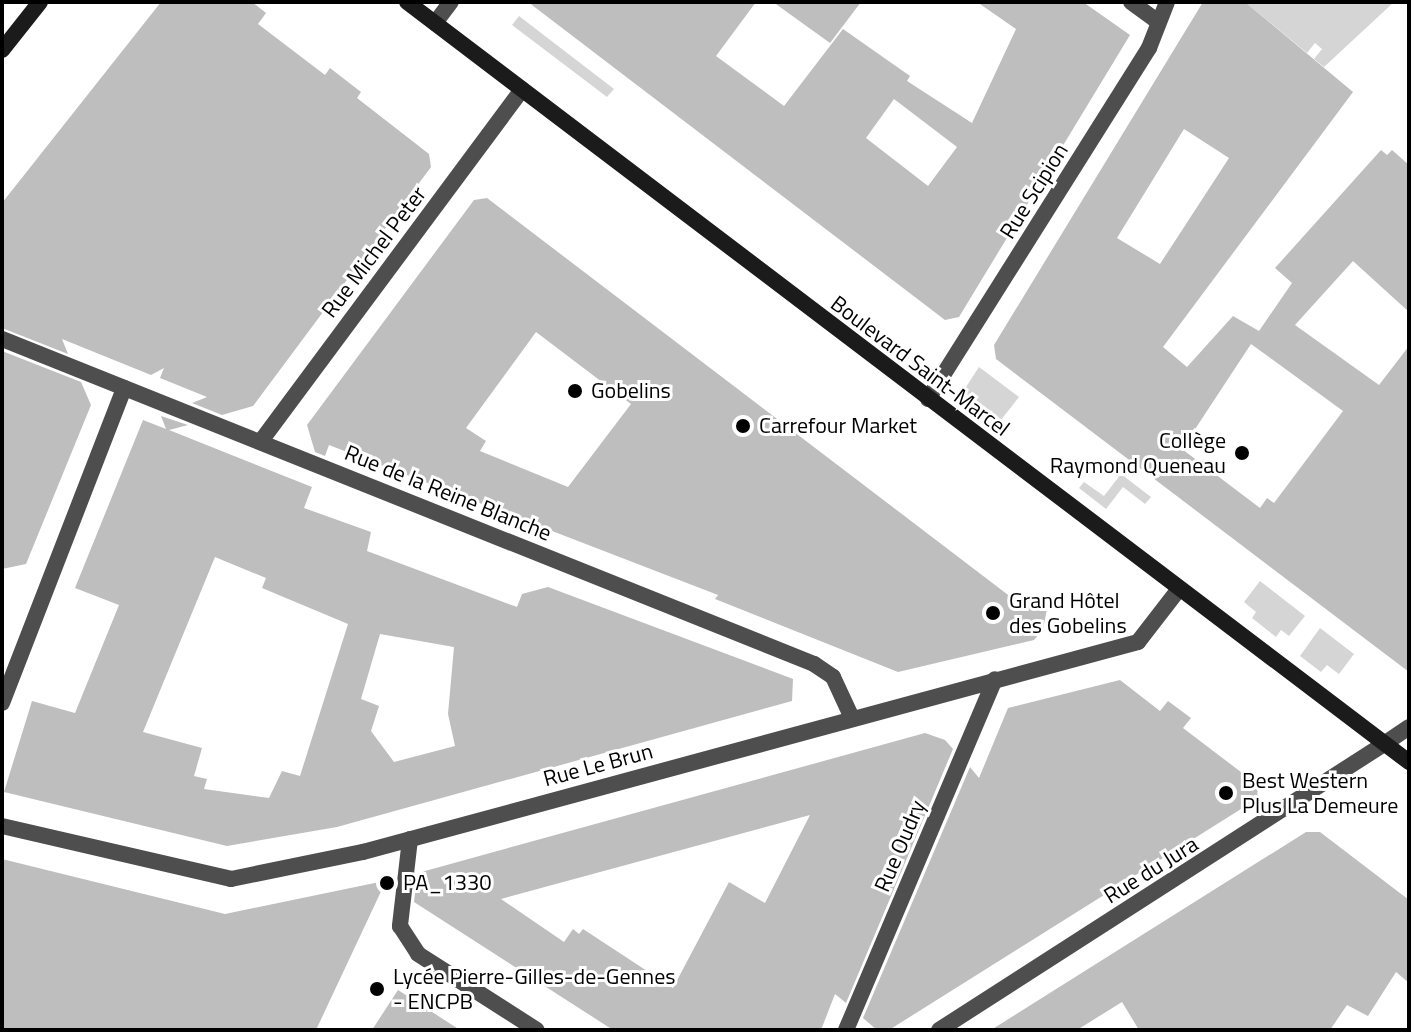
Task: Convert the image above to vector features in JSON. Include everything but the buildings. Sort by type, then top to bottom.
[{"type":"main road","points":[[2,50],[40,2]]},
{"type":"main road","name":"Boulevard Saint-Marcel","points":[[407,2],[1409,762]]},
{"type":"street","points":[[435,23],[451,2]]},
{"type":"street","points":[[1131,2],[1159,22]]},
{"type":"street","name":"Rue Scipion","points":[[928,399],[1149,48],[1167,2]]},
{"type":"street","name":"Rue Michel Peter","points":[[261,441],[522,89]]},
{"type":"street","name":"Rue de la Reine Blanche","points":[[2,339],[814,664],[833,677],[852,718]]},
{"type":"street","points":[[2,703],[124,388]]},
{"type":"street","name":"Rue Le Brun","points":[[2,826],[231,879],[410,839],[1138,642],[1179,589]]},
{"type":"street","name":"Rue Oudry","points":[[846,1030],[995,679]]},
{"type":"street","name":"Rue du Jura","points":[[939,1030],[1409,727]]},
{"type":"street","points":[[410,839],[400,926],[418,954],[537,1030]]},
{"type":"shaded area","points":[[1245,2],[1394,2],[1324,67],[1314,59],[1322,49],[1315,43],[1307,53]]},
{"type":"shaded area","points":[[519,16],[614,89],[607,97],[512,25]]},
{"type":"shaded area","points":[[979,367],[1019,397],[997,425],[965,399],[966,387]]},
{"type":"shaded area","points":[[1121,474],[1151,497],[1145,504],[1123,487],[1106,509],[1079,488],[1084,482],[1104,496]]},
{"type":"shaded area","points":[[1260,581],[1305,616],[1289,636],[1281,630],[1276,637],[1252,618],[1256,612],[1244,602]]},
{"type":"shaded area","points":[[1320,628],[1354,654],[1339,674],[1327,665],[1321,672],[1300,656]]},
{"type":"place","name":"Gobelins","points":[[575,391]]},
{"type":"place","name":"Carrefour Market","points":[[743,426]]},
{"type":"place","name":"Collège Raymond Queneau","points":[[1242,453]]},
{"type":"place","name":"Grand Hôtel des Gobelins","points":[[993,613]]},
{"type":"place","name":"Best Western Plus La Demeure","points":[[1226,793]]},
{"type":"place","name":"PA_1330","points":[[387,883]]},
{"type":"place","name":"Lycée Pierre-Gilles-de-Gennes - ENCPB","points":[[377,989]]}]
